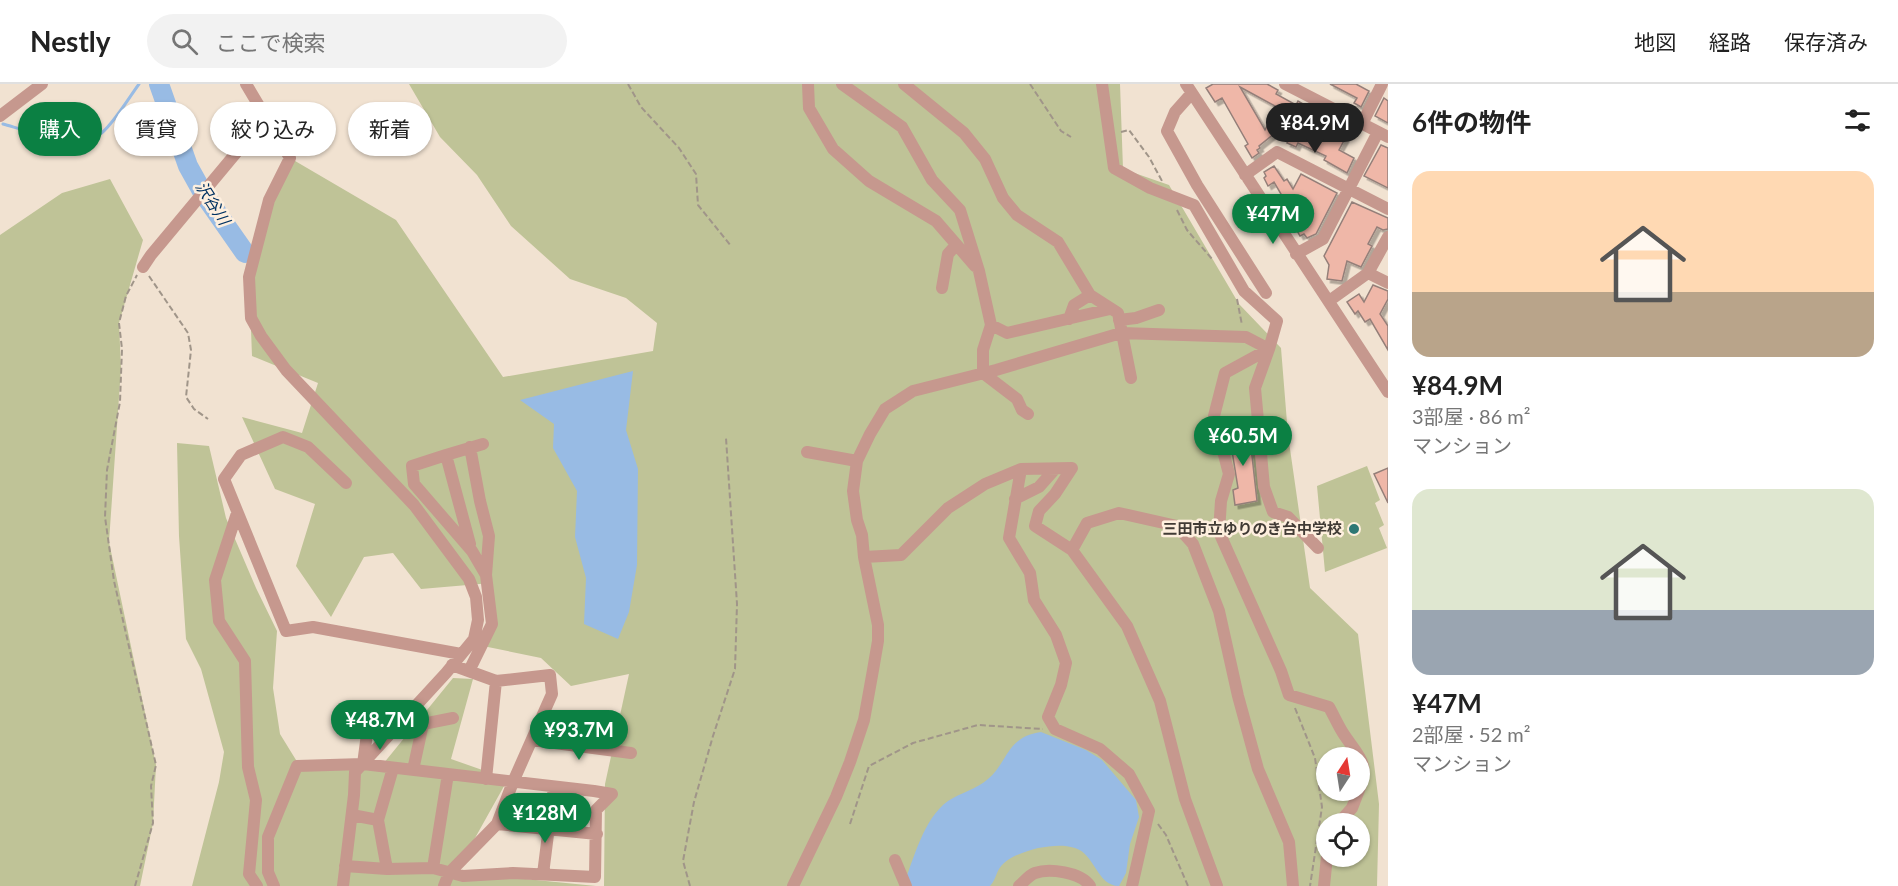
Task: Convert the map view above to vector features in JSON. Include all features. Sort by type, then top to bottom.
[{"type":"street","points":[[0,116],[42,84]]},
{"type":"street","points":[[246,84],[257,102]]},
{"type":"street","points":[[808,84],[809,108],[833,149],[869,181],[936,221],[979,271]]},
{"type":"street","points":[[842,84],[902,127],[932,180],[960,210],[979,271],[991,325],[983,350],[983,373]]},
{"type":"street","points":[[904,84],[964,133],[985,159],[1003,198],[1017,215],[1058,242],[1090,295],[1118,314],[1131,378]]},
{"type":"street","points":[[1102,84],[1114,168],[1150,188],[1194,205],[1244,291],[1277,321],[1255,388],[1264,487],[1273,512],[1288,517],[1318,548]]},
{"type":"street","points":[[1285,84],[1383,135],[1323,239],[1296,254]]},
{"type":"street","points":[[1362,124],[1382,84]]},
{"type":"street","points":[[1266,293],[1197,185],[1167,131],[1189,89],[1296,254],[1383,374],[1388,392]]},
{"type":"street","points":[[1245,175],[1277,152],[1388,209]]},
{"type":"street","points":[[143,267],[234,156]]},
{"type":"street","points":[[289,156],[290,158],[269,200],[249,278],[251,318],[286,370],[414,505],[469,579],[476,597],[478,620],[474,639],[355,772],[343,886]]},
{"type":"street","points":[[1329,302],[1368,273],[1388,237]]},
{"type":"street","points":[[942,288],[948,254],[956,245]]},
{"type":"street","points":[[1368,273],[1388,283]]},
{"type":"street","points":[[1069,319],[1074,305],[1090,295]]},
{"type":"street","points":[[983,350],[1007,333],[1110,309]]},
{"type":"street","points":[[793,886],[836,797],[864,720],[878,641],[874,603],[853,491],[857,461],[885,409],[913,391],[1058,356],[1136,318],[1159,310]]},
{"type":"street","points":[[991,325],[1007,333]]},
{"type":"street","points":[[1120,326],[1246,337],[1269,349]]},
{"type":"street","points":[[1269,349],[1225,373],[1214,416],[1229,474],[1221,501],[1220,532],[1289,694],[1329,707],[1342,733],[1353,747]]},
{"type":"street","points":[[983,373],[1017,399],[1022,410],[1028,414]]},
{"type":"street","points":[[346,483],[308,447],[283,437],[241,455],[224,479],[286,631],[313,627],[461,654]]},
{"type":"street","points":[[470,671],[492,624],[486,575],[489,536],[480,501],[477,446],[412,466],[414,484],[472,551],[486,575]]},
{"type":"street","points":[[807,452],[857,461]]},
{"type":"street","points":[[446,455],[472,551]]},
{"type":"street","points":[[864,557],[901,555],[948,508],[985,484],[1020,469],[1072,468],[1055,494],[1039,511],[1035,526],[1072,550],[1127,626],[1160,701],[1185,799],[1217,886]]},
{"type":"street","points":[[1020,469],[1010,538],[1029,573],[1034,600],[1056,635],[1066,663],[1061,685],[1048,717],[1055,729],[1101,749],[1129,774],[1149,811],[1132,886]]},
{"type":"street","points":[[1015,499],[1039,487],[1055,469]]},
{"type":"street","points":[[434,505],[457,500]]},
{"type":"street","points":[[237,513],[215,580],[219,621],[245,661],[248,767],[256,800],[249,874],[257,886]]},
{"type":"street","points":[[1072,550],[1087,523],[1119,513],[1177,526],[1193,544],[1219,611],[1238,696],[1258,769],[1289,842],[1293,886]]},
{"type":"street","points":[[444,886],[449,873],[497,824],[552,694],[550,675],[496,681],[452,665]]},
{"type":"street","points":[[486,779],[496,681]]},
{"type":"street","points":[[413,770],[423,724],[453,718]]},
{"type":"street","points":[[363,764],[367,734]]},
{"type":"street","points":[[532,740],[631,753]]},
{"type":"street","points":[[274,886],[267,872],[268,837],[297,766],[363,764],[612,794],[596,810],[597,881],[543,874],[512,880],[463,876],[433,868],[387,869],[345,866]]},
{"type":"street","points":[[387,869],[378,820],[393,768]]},
{"type":"street","points":[[433,868],[448,774]]},
{"type":"street","points":[[543,874],[554,787]]},
{"type":"street","points":[[352,816],[378,820]]},
{"type":"street","points":[[497,824],[597,834]]},
{"type":"street","points":[[895,860],[906,886]]},
{"type":"street","points":[[1324,886],[1326,867]]},
{"type":"street","points":[[1019,886],[1034,873],[1065,871],[1087,882],[1090,886]]},
{"type":"street","points":[[463,876],[471,886]]},
{"type":"path","points":[[628,84],[641,107],[679,148],[696,174],[698,205],[731,246]]},
{"type":"path","points":[[1030,84],[1062,131],[1071,137]]},
{"type":"path","points":[[1110,134],[1129,130],[1149,157],[1187,230],[1214,262]]},
{"type":"path","points":[[135,886],[153,823],[151,786],[156,765],[114,581],[105,516],[106,470],[120,402],[122,349],[119,323],[126,296],[143,267],[188,333],[191,350],[186,397],[194,409],[208,419]]},
{"type":"path","points":[[1236,296],[1246,337]]},
{"type":"path","points":[[690,886],[683,861],[694,802],[735,669],[736,604],[726,438]]},
{"type":"path","points":[[1289,694],[1315,758],[1322,807],[1310,886]]},
{"type":"path","points":[[849,824],[869,766],[913,743],[978,725],[1055,729]]},
{"type":"path","points":[[1149,811],[1166,835],[1188,886]]},
{"type":"green space","points":[[409,84],[1120,84],[1123,169],[1169,185],[1239,304],[1281,348],[1288,435],[1310,588],[1358,634],[1379,804],[1377,886],[604,886],[605,784],[629,674],[571,686],[541,658],[483,646],[491,583],[421,589],[393,553],[364,557],[331,617],[296,566],[315,504],[275,489],[242,417],[302,433],[318,383],[252,356],[249,277],[260,234],[290,158],[396,220],[503,377],[653,351],[657,323],[626,298],[570,279],[511,226],[477,175],[440,137],[432,123],[432,102],[420,102]]},
{"type":"green space","points":[[110,179],[143,240],[119,323],[121,368],[109,542],[156,765],[153,823],[140,886],[0,886],[0,235],[62,193]]},
{"type":"green space","points":[[177,443],[209,446],[226,518],[277,631],[273,688],[280,734],[296,760],[379,769],[453,678],[473,679],[451,759],[508,779],[456,872],[596,886],[192,886],[219,782],[224,752],[201,669],[186,639],[179,536]]},
{"type":"green space","points":[[1367,466],[1380,500],[1375,503],[1384,525],[1379,528],[1387,548],[1325,572],[1317,486]]},
{"type":"water","points":[[633,371],[626,430],[638,469],[637,565],[629,612],[618,639],[584,624],[586,578],[575,537],[577,491],[553,448],[554,424],[520,400]]},
{"type":"water","points":[[1041,732],[1086,750],[1102,760],[1136,800],[1139,817],[1130,844],[1126,873],[1119,886],[1106,881],[1082,851],[1075,848],[1052,846],[1025,852],[1004,863],[990,886],[903,886],[920,840],[939,809],[948,801],[988,779],[1014,744]]},
{"type":"building","points":[[1213,84],[1267,84],[1278,90],[1276,94],[1296,105],[1298,101],[1345,128],[1344,131],[1348,133],[1339,150],[1354,158],[1347,173],[1324,160],[1326,156],[1298,143],[1296,147],[1287,143],[1289,140],[1275,133],[1259,146],[1257,150],[1259,153],[1252,158],[1245,146],[1248,144],[1222,98],[1215,102],[1206,88]],"holes":[[[1240,87],[1277,107],[1265,130]]]},
{"type":"building","points":[[1330,84],[1356,84],[1369,91],[1361,107],[1354,103],[1357,98]]},
{"type":"building","points":[[1384,98],[1388,101],[1388,123],[1375,116]]},
{"type":"building","points":[[1381,145],[1388,148],[1388,188],[1364,176]]},
{"type":"building","points":[[1274,166],[1284,181],[1287,179],[1293,189],[1301,174],[1337,193],[1316,234],[1307,238],[1304,234],[1300,236],[1291,220],[1295,218],[1274,182],[1268,186],[1264,172]]},
{"type":"building","points":[[1352,202],[1388,218],[1388,229],[1383,230],[1377,227],[1368,244],[1372,246],[1361,267],[1347,261],[1342,281],[1327,279],[1329,265],[1324,256]]},
{"type":"building","points":[[1373,285],[1388,291],[1388,299],[1380,314],[1388,326],[1388,350],[1370,319],[1365,322],[1358,311],[1355,314],[1347,302],[1359,294],[1364,302]]},
{"type":"building","points":[[1249,429],[1257,501],[1235,505],[1233,490],[1238,488],[1229,432]]},
{"type":"building","points":[[1388,468],[1388,503],[1374,474]]},
{"type":"waterway","points":[[3,124],[51,137],[89,139],[99,135],[109,126],[139,84]]},
{"type":"waterway","name":"沢谷川","points":[[159,84],[188,166],[203,193],[245,253]]},
{"type":"place","name":"三田市立ゆりのき台中学校","points":[[1354,529]]}]
